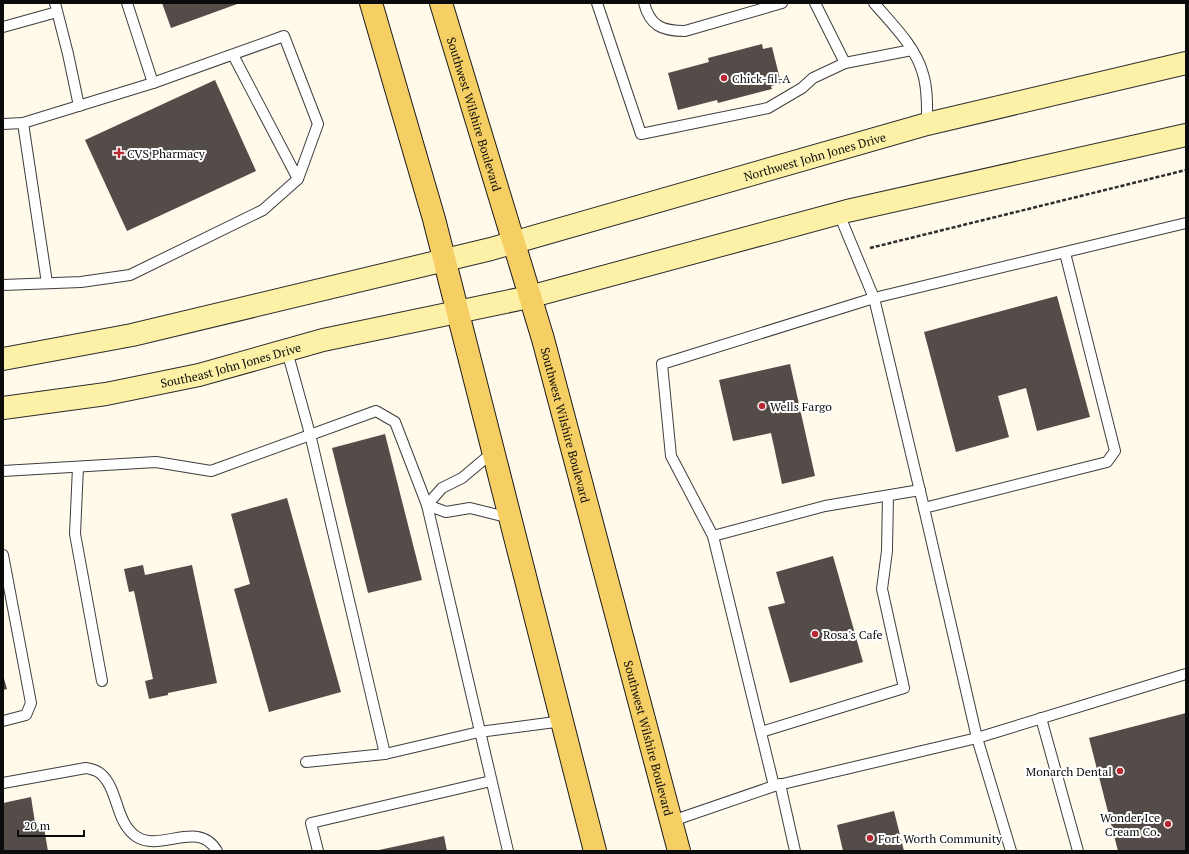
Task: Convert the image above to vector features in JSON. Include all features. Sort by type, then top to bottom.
[{"type":"main road","points":[[371,3],[421,167],[595,851]]},
{"type":"main road","name":"Southwest Wilshire Boulevard","points":[[441,3],[547,354],[679,851]]},
{"type":"main road","name":"Northwest John Jones Drive","points":[[445,259],[513,244],[926,124],[1186,63]]},
{"type":"main road","points":[[457,312],[529,297],[839,214],[1186,135]]},
{"type":"main road","points":[[3,359],[132,335],[357,282],[445,259]]},
{"type":"main road","name":"Southeast John Jones Drive","points":[[3,408],[147,386],[199,375],[323,340],[457,312]]},
{"type":"lane","points":[[127,3],[153,83]]},
{"type":"lane","points":[[597,3],[641,134],[768,108],[802,88],[813,78],[845,63],[912,50]]},
{"type":"lane","points":[[644,3],[650,19],[656,26],[674,31],[684,31],[782,3]]},
{"type":"lane","points":[[815,3],[845,63]]},
{"type":"lane","points":[[874,3],[912,50],[923,74],[927,99],[926,124]]},
{"type":"lane","points":[[3,27],[56,8],[79,106]]},
{"type":"lane","points":[[3,124],[23,123],[153,83],[284,36],[318,124],[298,179],[263,210],[130,276],[81,282],[3,285]]},
{"type":"lane","points":[[233,55],[298,179]]},
{"type":"lane","points":[[23,123],[47,283]]},
{"type":"lane","points":[[839,214],[874,298],[977,738],[1011,851]]},
{"type":"lane","points":[[795,851],[777,785],[760,732],[713,536],[671,456],[662,364],[874,298],[1186,223]]},
{"type":"lane","points":[[924,508],[1107,462],[1115,451],[1065,253]]},
{"type":"lane","points":[[287,351],[310,434],[386,754]]},
{"type":"lane","points":[[3,471],[156,462],[211,471],[376,411],[395,422],[427,505],[508,851]]},
{"type":"lane","points":[[427,505],[442,488],[462,478],[493,452]]},
{"type":"lane","points":[[78,467],[75,534],[102,680]]},
{"type":"lane","points":[[713,536],[825,506],[920,490]]},
{"type":"lane","points":[[760,732],[904,688],[882,589],[887,551],[888,496]]},
{"type":"lane","points":[[427,505],[446,512],[470,508],[510,518]]},
{"type":"lane","points":[[3,555],[31,704],[26,715],[3,721]]},
{"type":"lane","points":[[672,821],[777,785],[977,738],[1186,674]]},
{"type":"lane","points":[[1041,718],[1078,851]]},
{"type":"lane","points":[[306,762],[386,754],[479,732],[562,722]]},
{"type":"lane","points":[[3,783],[86,768],[99,772],[108,782],[128,829],[137,837],[148,841],[196,836],[206,840],[217,851]]},
{"type":"lane","points":[[318,851],[311,823],[491,781]]},
{"type":"path","points":[[854,252],[1186,170]]},
{"type":"building","points":[[162,3],[240,3],[171,28]]},
{"type":"building","name":"Chick-fil-A","points":[[762,44],[763,49],[772,47],[781,83],[771,86],[772,89],[718,103],[717,100],[678,110],[668,73],[709,62],[708,58]]},
{"type":"building","name":"CVS Pharmacy","points":[[215,80],[256,171],[127,231],[85,140]]},
{"type":"building","points":[[1057,296],[1090,417],[1037,431],[1026,388],[998,396],[1009,437],[956,452],[924,332]]},
{"type":"building","name":"Wells Fargo","points":[[790,364],[815,476],[782,484],[771,433],[733,441],[719,380]]},
{"type":"building","points":[[385,434],[422,580],[368,593],[332,448]]},
{"type":"building","points":[[287,498],[341,692],[269,712],[234,589],[250,584],[231,514]]},
{"type":"building","name":"Rosa's Cafe","points":[[833,556],[863,662],[790,683],[768,607],[785,603],[776,572]]},
{"type":"building","points":[[143,565],[145,575],[192,565],[217,683],[168,693],[168,695],[149,699],[145,681],[153,679],[134,591],[129,592],[124,569]]},
{"type":"building","points":[[3,675],[7,689],[3,690]]},
{"type":"building","points":[[1186,713],[1186,851],[1118,851],[1089,738]]},
{"type":"building","points":[[31,797],[36,829],[44,828],[48,851],[3,851],[3,803]]},
{"type":"building","name":"Fort Worth Community","points":[[894,811],[904,851],[843,851],[837,825]]},
{"type":"building","points":[[444,836],[447,851],[379,851],[379,850]]},
{"type":"place","name":"Chick-fil-A","points":[[724,78]]},
{"type":"place","name":"CVS Pharmacy","points":[[119,153]]},
{"type":"place","name":"Wells Fargo","points":[[762,406]]},
{"type":"place","name":"Rosa's Cafe","points":[[815,634]]},
{"type":"place","name":"Monarch Dental","points":[[1120,771]]},
{"type":"place","name":"Wonder Ice Cream Co.","points":[[1168,824]]},
{"type":"place","name":"Fort Worth Community","points":[[870,838]]}]
